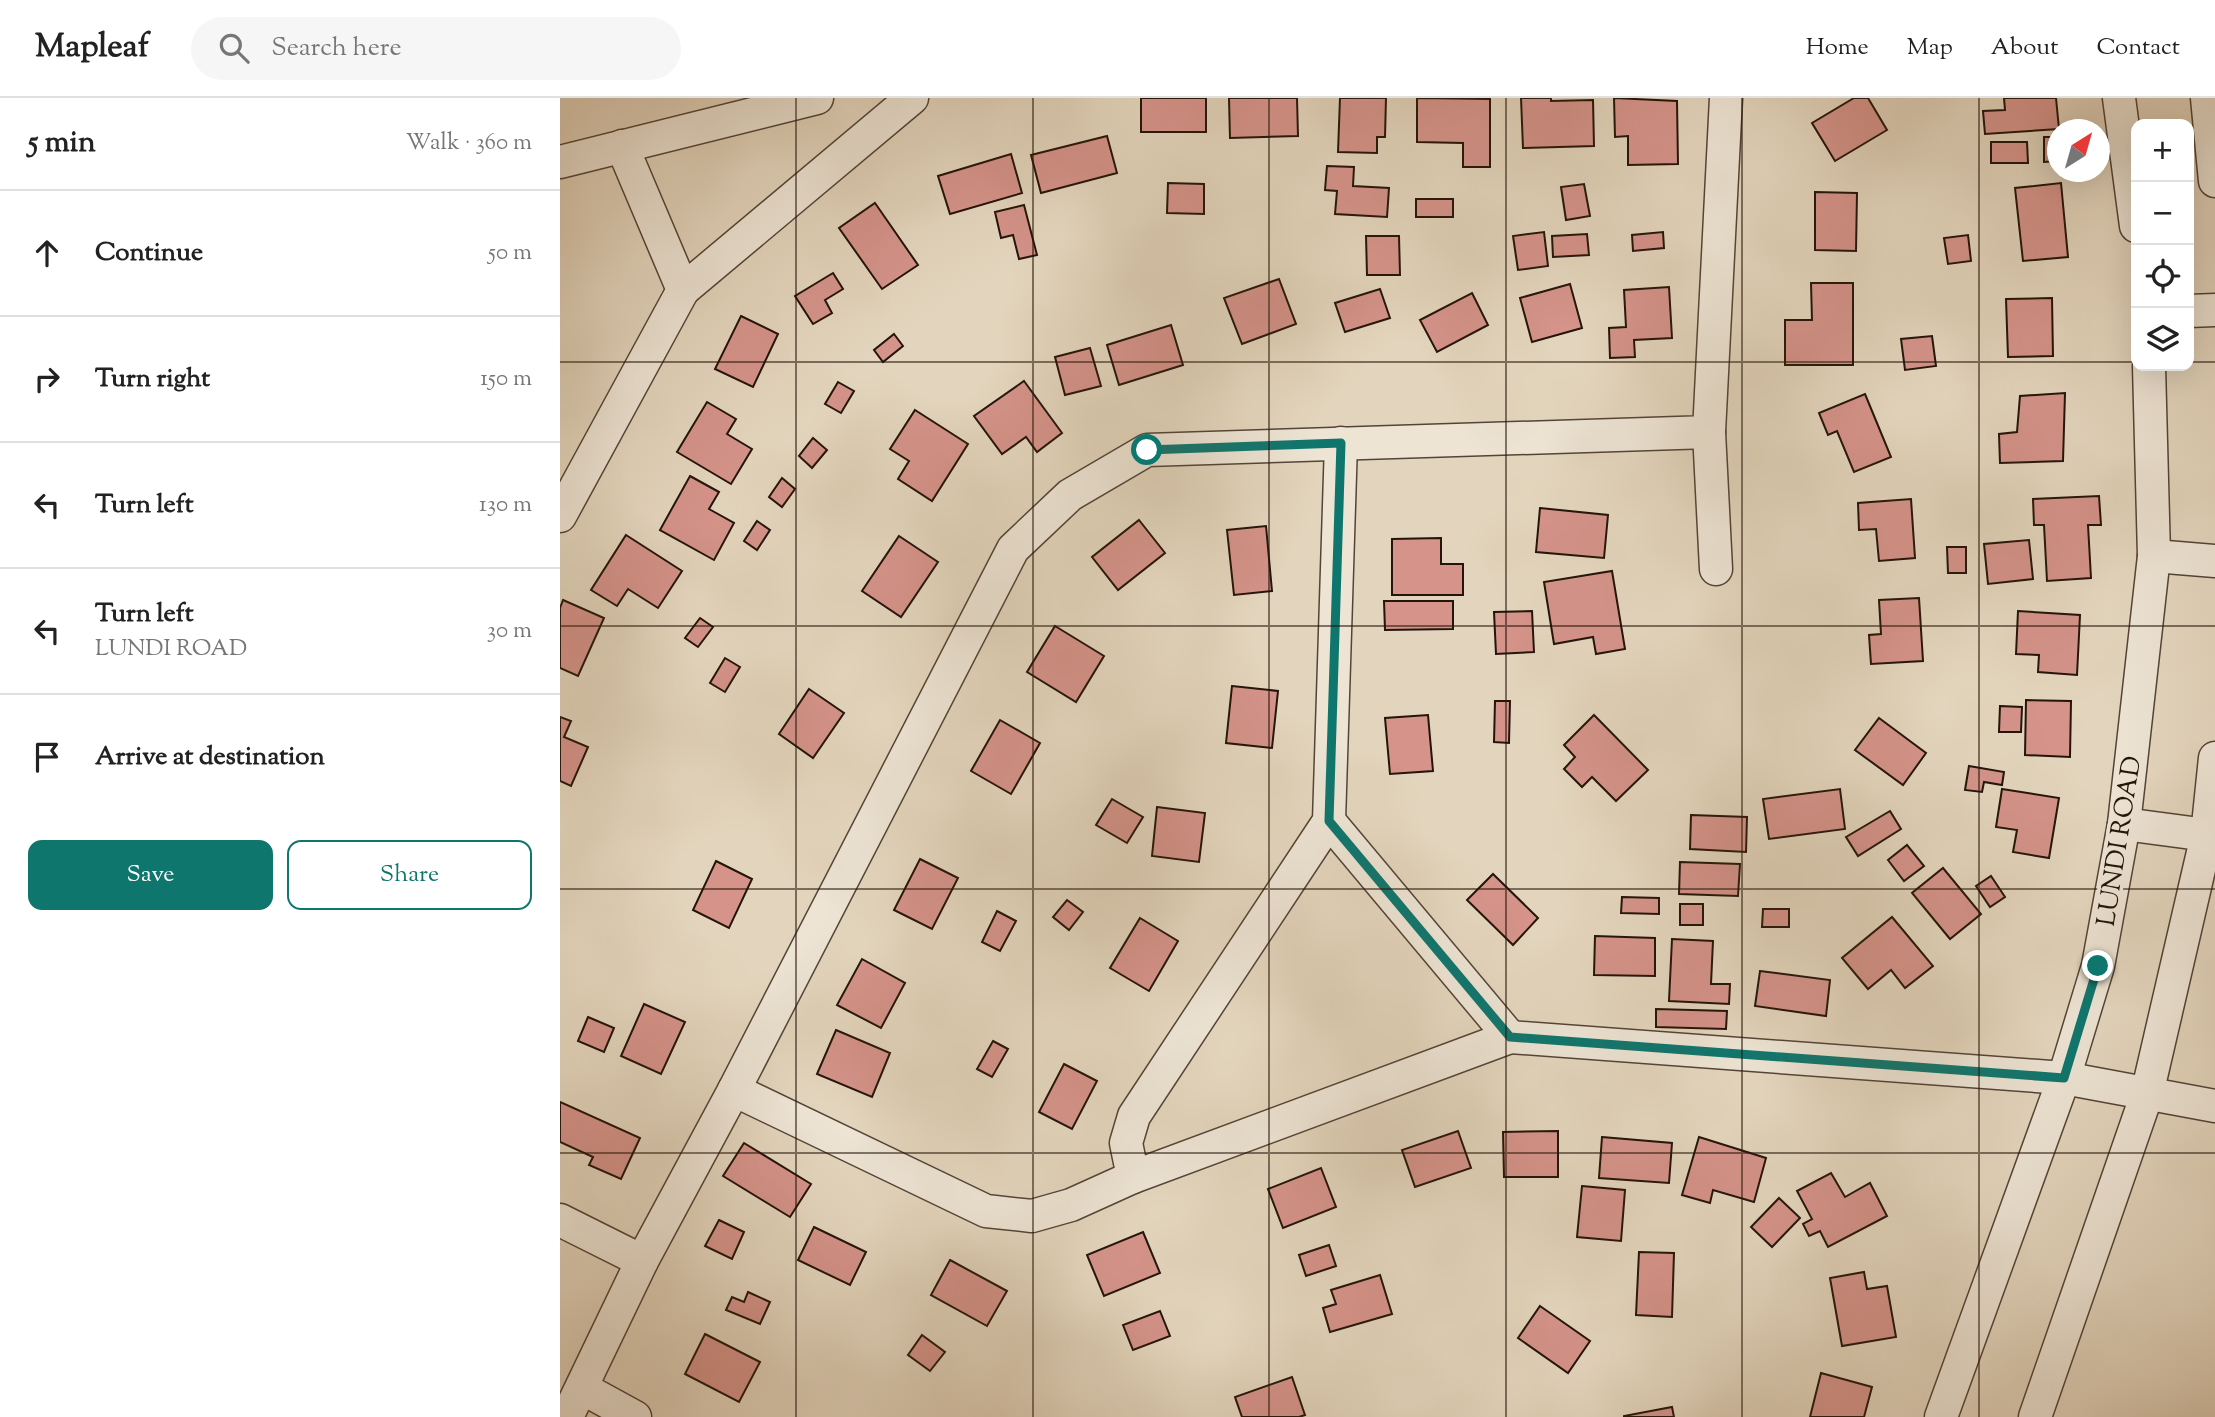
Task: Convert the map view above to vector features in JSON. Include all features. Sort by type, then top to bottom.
[{"type":"street","points":[[560,162],[817,98]]},
{"type":"street","points":[[560,516],[683,290],[912,98]]},
{"type":"street","points":[[1716,569],[1709,432],[1726,98]]},
{"type":"street","points":[[2119,98],[2131,188]]},
{"type":"street","points":[[2207,98],[2215,181]]},
{"type":"street","points":[[622,146],[683,290]]},
{"type":"street","points":[[2194,311],[2215,310]]},
{"type":"street","name":"LUNDI ROAD","points":[[1941,1417],[2064,1078],[2098,966],[2124,824],[2154,556],[2149,371]]},
{"type":"street","points":[[567,1417],[642,1261],[734,1090],[1013,550],[1070,495],[1147,450],[1709,432]]},
{"type":"street","points":[[1133,1177],[1126,1143],[1134,1116],[1329,821],[1341,443]]},
{"type":"street","points":[[2154,556],[2215,561]]},
{"type":"street","points":[[2035,1417],[2147,1094],[2207,835],[2215,758]]},
{"type":"street","points":[[1329,821],[1510,1037]]},
{"type":"street","points":[[2124,824],[2207,835]]},
{"type":"street","points":[[734,1090],[986,1211],[1032,1216],[1071,1205],[1133,1177],[1510,1037],[2064,1078],[2215,1106]]},
{"type":"street","points":[[560,1220],[642,1261]]},
{"type":"street","points":[[582,1388],[635,1417]]},
{"type":"building","points":[[1141,98],[1206,98],[1206,132],[1141,132]]},
{"type":"building","points":[[1229,98],[1297,98],[1298,136],[1230,138]]},
{"type":"building","points":[[1340,98],[1386,98],[1385,137],[1377,137],[1377,153],[1338,152]]},
{"type":"building","points":[[1417,98],[1490,99],[1490,167],[1463,167],[1463,143],[1417,142]]},
{"type":"building","points":[[1521,98],[1551,98],[1551,101],[1593,100],[1594,146],[1523,148]]},
{"type":"building","points":[[1614,98],[1677,101],[1678,164],[1628,165],[1628,136],[1615,137]]},
{"type":"building","points":[[1854,98],[1868,98],[1887,130],[1835,161],[1812,123]]},
{"type":"building","points":[[2004,98],[2056,98],[2058,119],[2047,119],[2047,130],[1985,134],[1983,111],[2005,110]]},
{"type":"building","points":[[1107,136],[1117,173],[1041,193],[1031,155]]},
{"type":"building","points":[[2044,137],[2047,137],[2047,162],[2044,162]]},
{"type":"building","points":[[1991,142],[2027,142],[2028,163],[1991,163]]},
{"type":"building","points":[[1011,154],[1022,193],[950,214],[938,176]]},
{"type":"building","points":[[1327,166],[1354,167],[1353,186],[1389,188],[1387,217],[1335,214],[1337,191],[1325,190]]},
{"type":"building","points":[[1168,183],[1204,184],[1204,214],[1167,213]]},
{"type":"building","points":[[2061,183],[2068,257],[2023,261],[2015,188]]},
{"type":"building","points":[[1584,184],[1590,216],[1566,220],[1561,187]]},
{"type":"building","points":[[1815,192],[1857,193],[1856,251],[1815,250]]},
{"type":"building","points":[[1416,199],[1453,199],[1453,217],[1416,217]]},
{"type":"building","points":[[875,203],[918,265],[882,289],[839,228]]},
{"type":"building","points":[[1024,205],[1037,255],[1019,259],[1013,235],[1001,238],[995,212]]},
{"type":"building","points":[[1544,232],[1548,266],[1518,270],[1513,236]]},
{"type":"building","points":[[1663,232],[1664,248],[1633,251],[1632,235]]},
{"type":"building","points":[[1587,234],[1589,255],[1553,257],[1552,236]]},
{"type":"building","points":[[1968,235],[1971,261],[1948,264],[1944,238]]},
{"type":"building","points":[[1366,236],[1399,236],[1400,275],[1367,275]]},
{"type":"building","points":[[833,273],[843,289],[825,300],[832,313],[813,324],[795,296]]},
{"type":"building","points":[[1279,279],[1296,324],[1242,344],[1224,298]]},
{"type":"building","points":[[1811,283],[1853,283],[1853,365],[1785,365],[1785,320],[1812,320]]},
{"type":"building","points":[[1570,284],[1582,328],[1532,342],[1520,298]]},
{"type":"building","points":[[1669,287],[1672,338],[1634,340],[1635,357],[1610,358],[1609,328],[1626,327],[1624,290]]},
{"type":"building","points":[[1380,289],[1390,318],[1345,332],[1335,303]]},
{"type":"building","points":[[1472,293],[1488,325],[1437,352],[1420,320]]},
{"type":"building","points":[[2052,298],[2053,356],[2008,357],[2006,299]]},
{"type":"building","points":[[741,316],[778,334],[753,387],[715,369]]},
{"type":"building","points":[[1171,325],[1183,365],[1119,385],[1107,345]]},
{"type":"building","points":[[894,334],[903,346],[883,362],[874,350]]},
{"type":"building","points":[[1932,336],[1936,366],[1905,370],[1901,339]]},
{"type":"building","points":[[1090,348],[1101,386],[1065,395],[1055,357]]},
{"type":"building","points":[[1024,381],[1062,433],[1037,452],[1026,437],[1002,454],[974,416]]},
{"type":"building","points":[[838,382],[854,391],[841,413],[825,404]]},
{"type":"building","points":[[2065,393],[2063,461],[2000,463],[1999,434],[2017,432],[2020,396]]},
{"type":"building","points":[[1865,394],[1891,457],[1854,472],[1837,431],[1828,435],[1819,413]]},
{"type":"building","points":[[707,402],[736,419],[727,434],[752,449],[731,484],[677,452]]},
{"type":"building","points":[[915,410],[968,444],[932,501],[898,479],[909,461],[890,449]]},
{"type":"building","points":[[813,438],[827,450],[812,468],[799,456]]},
{"type":"building","points":[[690,476],[719,492],[709,509],[734,523],[714,560],[660,530]]},
{"type":"building","points":[[782,478],[795,489],[782,507],[769,497]]},
{"type":"building","points":[[2099,496],[2101,525],[2088,525],[2091,578],[2047,581],[2044,525],[2034,525],[2033,499]]},
{"type":"building","points":[[1911,499],[1915,558],[1879,561],[1876,529],[1859,530],[1858,503]]},
{"type":"building","points":[[1540,508],[1608,515],[1604,558],[1536,552]]},
{"type":"building","points":[[1139,520],[1165,553],[1118,590],[1092,557]]},
{"type":"building","points":[[757,521],[770,530],[757,550],[744,541]]},
{"type":"building","points":[[1266,526],[1272,591],[1234,595],[1227,530]]},
{"type":"building","points":[[626,535],[682,571],[658,608],[628,589],[617,606],[591,590]]},
{"type":"building","points":[[899,536],[938,562],[901,617],[862,591]]},
{"type":"building","points":[[1441,538],[1441,564],[1463,564],[1463,595],[1392,595],[1392,539]]},
{"type":"building","points":[[2029,540],[2033,579],[1988,584],[1984,544]]},
{"type":"building","points":[[1947,547],[1966,547],[1966,573],[1948,573]]},
{"type":"building","points":[[1612,571],[1625,649],[1596,654],[1593,637],[1554,644],[1544,582]]},
{"type":"building","points":[[1919,598],[1923,661],[1871,664],[1869,635],[1881,634],[1879,600]]},
{"type":"building","points":[[563,600],[604,618],[578,676],[560,668],[560,608]]},
{"type":"building","points":[[1384,601],[1453,601],[1453,629],[1385,630]]},
{"type":"building","points":[[1532,611],[1534,652],[1496,654],[1494,612]]},
{"type":"building","points":[[2018,611],[2080,615],[2077,675],[2038,672],[2039,655],[2016,654]]},
{"type":"building","points":[[700,618],[713,627],[698,647],[685,638]]},
{"type":"building","points":[[1055,626],[1104,656],[1076,702],[1027,672]]},
{"type":"building","points":[[725,658],[740,667],[725,692],[710,683]]},
{"type":"building","points":[[1232,686],[1278,691],[1272,748],[1226,743]]},
{"type":"building","points":[[809,689],[844,713],[813,758],[779,734]]},
{"type":"building","points":[[2026,700],[2071,701],[2070,757],[2025,755]]},
{"type":"building","points":[[1495,701],[1510,701],[1509,743],[1494,742]]},
{"type":"building","points":[[2000,706],[2022,707],[2021,732],[1999,732]]},
{"type":"building","points":[[1428,715],[1433,771],[1390,774],[1385,718]]},
{"type":"building","points":[[1594,715],[1648,770],[1616,801],[1592,777],[1582,787],[1564,769],[1575,757],[1564,745]]},
{"type":"building","points":[[560,717],[571,721],[564,737],[588,747],[571,786],[560,781]]},
{"type":"building","points":[[1879,718],[1926,753],[1903,785],[1855,750]]},
{"type":"building","points":[[1000,720],[1040,743],[1011,794],[971,771]]},
{"type":"building","points":[[1969,766],[2004,772],[2002,785],[1984,782],[1982,792],[1965,790]]},
{"type":"building","points":[[1840,789],[1845,829],[1769,839],[1763,799]]},
{"type":"building","points":[[2002,789],[2059,798],[2049,858],[2013,852],[2017,830],[1996,827]]},
{"type":"building","points":[[1112,799],[1143,817],[1127,843],[1096,825]]},
{"type":"building","points":[[1157,807],[1205,813],[1199,862],[1152,856]]},
{"type":"building","points":[[1890,811],[1901,829],[1858,856],[1846,837]]},
{"type":"building","points":[[1691,815],[1747,817],[1746,852],[1690,849]]},
{"type":"building","points":[[1907,845],[1924,866],[1904,881],[1888,860]]},
{"type":"building","points":[[920,859],[958,878],[932,929],[894,910]]},
{"type":"building","points":[[716,861],[752,879],[729,928],[693,910]]},
{"type":"building","points":[[1680,862],[1740,864],[1738,896],[1679,894]]},
{"type":"building","points":[[1943,868],[1981,914],[1950,939],[1912,893]]},
{"type":"building","points":[[1493,874],[1538,918],[1513,945],[1467,900]]},
{"type":"building","points":[[1991,876],[2005,897],[1990,907],[1976,886]]},
{"type":"building","points":[[1622,897],[1659,898],[1659,914],[1621,913]]},
{"type":"building","points":[[1067,900],[1083,912],[1069,930],[1053,917]]},
{"type":"building","points":[[1680,904],[1703,904],[1703,925],[1680,925]]},
{"type":"building","points":[[1763,909],[1789,909],[1789,927],[1762,927]]},
{"type":"building","points":[[997,911],[1016,921],[1000,951],[982,942]]},
{"type":"building","points":[[1892,917],[1933,966],[1905,988],[1891,970],[1868,989],[1842,958]]},
{"type":"building","points":[[1140,918],[1178,941],[1149,991],[1110,968]]},
{"type":"building","points":[[1595,936],[1655,938],[1655,976],[1594,975]]},
{"type":"building","points":[[1672,939],[1713,941],[1711,984],[1730,984],[1729,1004],[1669,1001]]},
{"type":"building","points":[[862,959],[905,983],[881,1028],[837,1005]]},
{"type":"building","points":[[1760,971],[1830,980],[1826,1016],[1755,1006]]},
{"type":"building","points":[[644,1004],[685,1022],[661,1074],[621,1056]]},
{"type":"building","points":[[1656,1009],[1727,1011],[1726,1029],[1656,1027]]},
{"type":"building","points":[[588,1017],[614,1028],[604,1052],[578,1041]]},
{"type":"building","points":[[836,1030],[890,1053],[872,1097],[817,1074]]},
{"type":"building","points":[[993,1041],[1008,1049],[992,1077],[977,1069]]},
{"type":"building","points":[[1064,1064],[1097,1081],[1072,1129],[1039,1112]]},
{"type":"building","points":[[560,1102],[640,1138],[621,1179],[589,1165],[593,1157],[560,1142]]},
{"type":"building","points":[[1458,1131],[1471,1168],[1415,1187],[1402,1150]]},
{"type":"building","points":[[1558,1131],[1558,1177],[1504,1177],[1503,1132]]},
{"type":"building","points":[[1602,1137],[1672,1143],[1669,1183],[1599,1178]]},
{"type":"building","points":[[1699,1137],[1766,1158],[1754,1202],[1713,1190],[1710,1203],[1682,1195]]},
{"type":"building","points":[[744,1143],[811,1184],[790,1217],[723,1176]]},
{"type":"building","points":[[1321,1168],[1336,1207],[1283,1228],[1268,1189]]},
{"type":"building","points":[[1831,1173],[1845,1197],[1870,1183],[1887,1216],[1828,1247],[1820,1231],[1809,1236],[1803,1224],[1812,1219],[1797,1191]]},
{"type":"building","points":[[1582,1186],[1625,1190],[1621,1241],[1577,1237]]},
{"type":"building","points":[[1779,1198],[1800,1218],[1772,1247],[1751,1227]]},
{"type":"building","points":[[719,1220],[744,1232],[732,1259],[705,1246]]},
{"type":"building","points":[[814,1227],[866,1252],[850,1285],[798,1260]]},
{"type":"building","points":[[1143,1232],[1160,1273],[1104,1296],[1087,1255]]},
{"type":"building","points":[[1329,1245],[1336,1266],[1306,1276],[1299,1255]]},
{"type":"building","points":[[1639,1252],[1674,1253],[1672,1317],[1636,1315]]},
{"type":"building","points":[[950,1260],[1007,1291],[987,1326],[931,1295]]},
{"type":"building","points":[[1864,1272],[1867,1289],[1887,1286],[1896,1337],[1842,1346],[1830,1278]]},
{"type":"building","points":[[1380,1275],[1392,1314],[1330,1332],[1323,1308],[1336,1304],[1331,1290]]},
{"type":"building","points":[[748,1292],[770,1302],[760,1324],[726,1310],[732,1297],[744,1302]]},
{"type":"building","points":[[1540,1306],[1590,1341],[1568,1373],[1518,1338]]},
{"type":"building","points":[[1160,1311],[1170,1336],[1133,1350],[1123,1325]]},
{"type":"building","points":[[705,1334],[760,1362],[739,1402],[685,1374]]},
{"type":"building","points":[[922,1335],[945,1352],[930,1371],[908,1355]]},
{"type":"building","points":[[1821,1373],[1872,1387],[1864,1417],[1810,1417]]},
{"type":"building","points":[[1292,1377],[1305,1415],[1242,1417],[1235,1397]]},
{"type":"building","points":[[1672,1407],[1674,1417],[1624,1417],[1624,1416]]},
{"type":"route","points":[[1147,450],[1341,443],[1329,821],[1510,1037],[2064,1078],[2098,966]]}]
